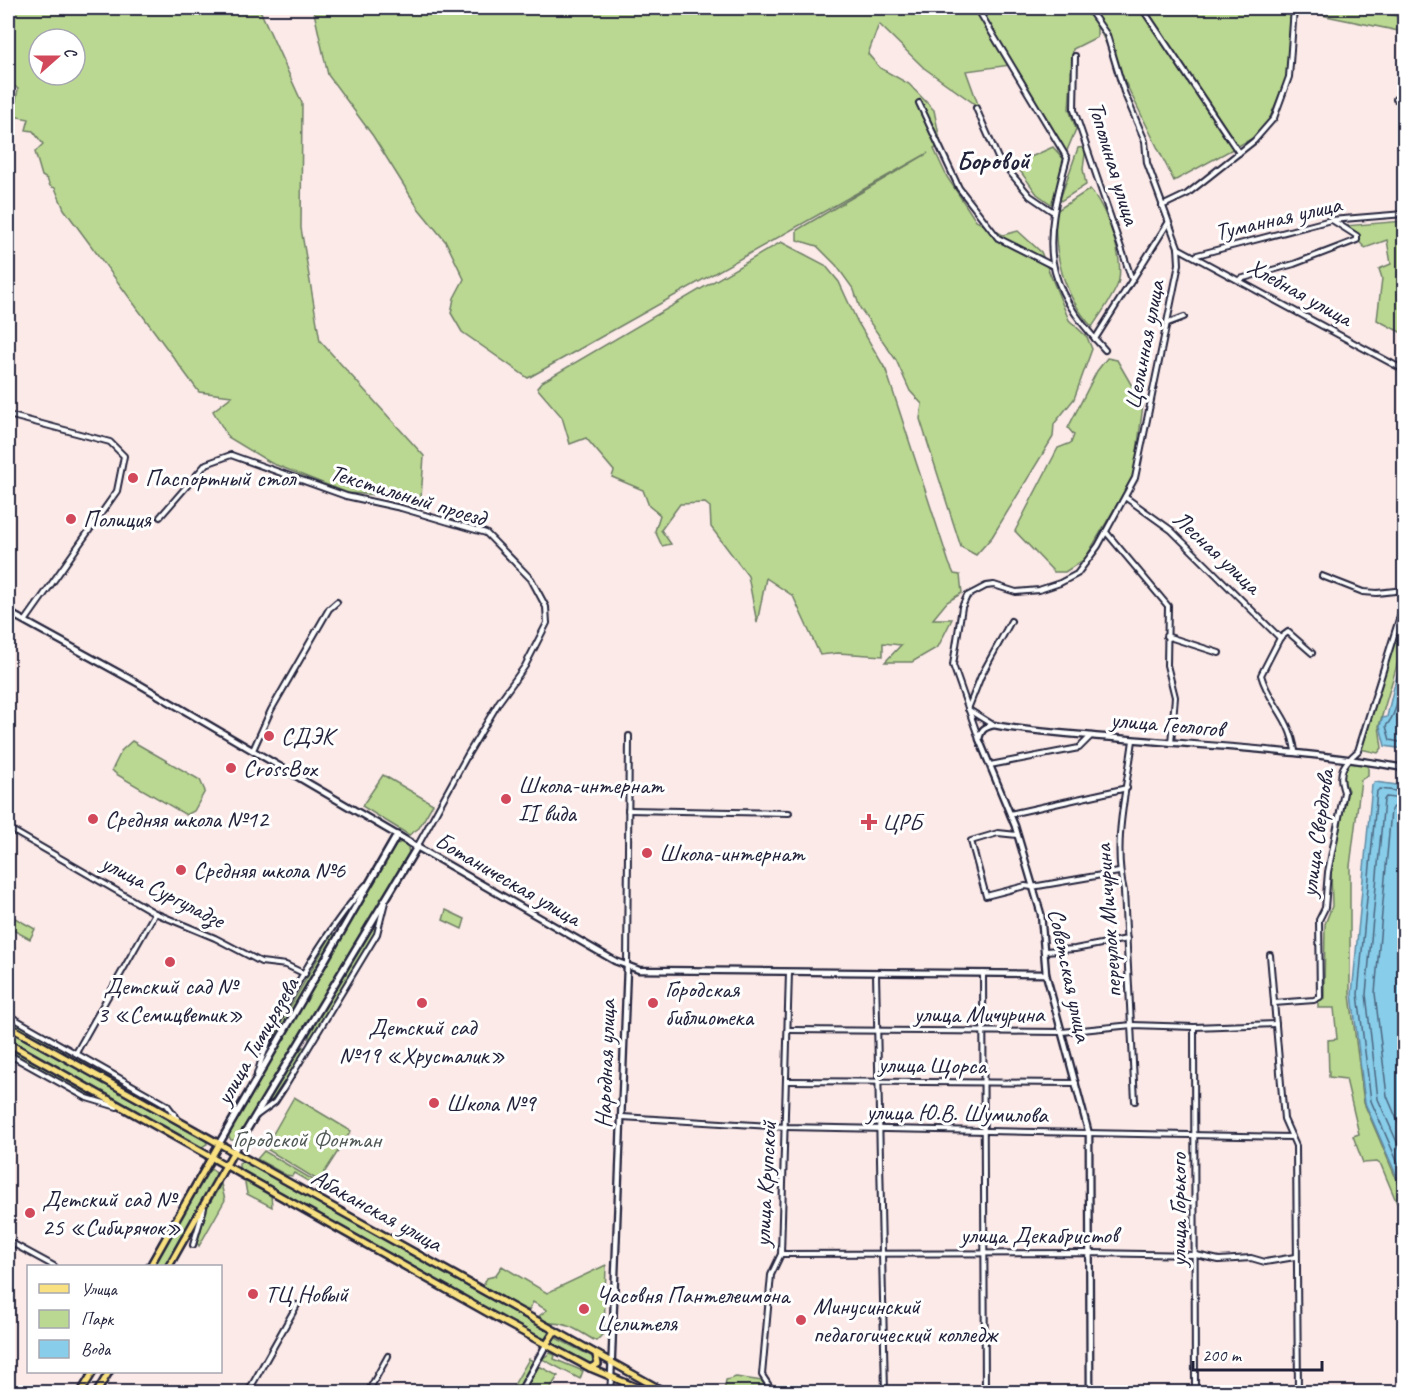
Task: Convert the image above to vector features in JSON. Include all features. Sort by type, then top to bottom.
[{"type":"main road","name":"Ботаническая улица","points":[[397,835],[417,847]]},
{"type":"main road","name":"улица Тимирязева","points":[[151,1265],[397,835]]},
{"type":"main road","name":"улица Тимирязева","points":[[170,1265],[253,1118],[417,847]]},
{"type":"main road","name":"Абаканская улица","points":[[8,1026],[665,1392]]},
{"type":"main road","name":"Абаканская улица","points":[[8,1043],[546,1345],[611,1378],[648,1392]]},
{"type":"main road","points":[[546,1345],[555,1331]]},
{"type":"main road","points":[[590,1368],[599,1361],[595,1354]]},
{"type":"main road","points":[[81,1392],[92,1373]]},
{"type":"main road","points":[[85,1385],[98,1392],[109,1373]]},
{"type":"street","points":[[977,8],[1067,158],[1052,211],[1051,266],[1072,310],[1105,350]]},
{"type":"street","name":"Целинная улица","points":[[967,596],[974,590],[994,585],[1016,592],[1039,590],[1077,574],[1087,563],[1125,497],[1138,464],[1168,323],[1179,264],[1178,247],[1147,163],[1145,141],[1124,92],[1107,34],[1088,8]]},
{"type":"street","points":[[1143,8],[1239,153]]},
{"type":"street","points":[[1162,207],[1187,194],[1239,153],[1254,141],[1274,118],[1289,76],[1294,8]]},
{"type":"street","name":"Тополиная улица","points":[[1075,56],[1074,110],[1132,280]]},
{"type":"street","points":[[1396,99],[1404,101]]},
{"type":"street","points":[[919,103],[959,188],[998,238],[1051,266]]},
{"type":"street","points":[[976,108],[998,158],[1030,196],[1044,208],[1052,211]]},
{"type":"street","name":"Туманная улица","points":[[1196,255],[1331,220],[1404,214]]},
{"type":"street","points":[[1239,279],[1294,264],[1357,240],[1357,236],[1331,220]]},
{"type":"street","points":[[1095,339],[1168,223]]},
{"type":"street","name":"Хлебная улица","points":[[1178,247],[1404,370]]},
{"type":"street","points":[[1168,323],[1184,317]]},
{"type":"street","points":[[8,415],[110,442],[124,456],[117,491],[26,620]]},
{"type":"street","name":"Текстильный проезд","points":[[160,517],[206,464],[231,455],[346,496],[401,508],[486,533],[531,579],[543,600],[547,623],[525,666],[499,702],[473,745],[417,847]]},
{"type":"street","name":"Лесная улица","points":[[1125,497],[1171,530],[1280,638],[1288,632],[1312,653]]},
{"type":"street","points":[[1106,532],[1168,606],[1167,664],[1174,697],[1171,743]]},
{"type":"street","points":[[1322,576],[1363,592],[1404,590]]},
{"type":"street","name":"Советская улица","points":[[967,596],[962,607],[953,665],[979,739],[1010,814],[1041,914],[1046,974],[1089,1134],[1090,1392]]},
{"type":"street","points":[[253,750],[271,710],[329,609],[337,602]]},
{"type":"street","name":"улица Свердлова","points":[[1274,1003],[1314,1000],[1320,997],[1319,920],[1325,908],[1328,872],[1344,792],[1340,779],[1342,765],[1358,751],[1404,603]]},
{"type":"street","name":"Ботаническая улица","points":[[8,612],[26,620],[253,750],[397,835]]},
{"type":"street","points":[[994,725],[968,709],[981,676],[1011,621]]},
{"type":"street","points":[[1166,636],[1219,653]]},
{"type":"street","points":[[1280,638],[1262,675],[1265,690],[1284,715],[1293,736],[1295,751]]},
{"type":"street","points":[[979,739],[983,729],[994,725]]},
{"type":"street","name":"улица Геологов","points":[[994,725],[1133,740],[1295,751],[1350,757],[1404,768]]},
{"type":"street","points":[[990,765],[1079,748],[1091,735]]},
{"type":"street","name":"Народная улица","points":[[610,1392],[627,967],[629,736]]},
{"type":"street","name":"переулок Мичурина","points":[[1133,740],[1121,823],[1119,872],[1124,891],[1135,1101]]},
{"type":"street","points":[[1010,814],[1127,788]]},
{"type":"street","points":[[628,810],[789,813]]},
{"type":"street","name":"улица Сургуладзе","points":[[8,828],[155,913],[215,938],[261,962],[286,965],[305,975]]},
{"type":"street","points":[[1017,835],[998,833],[971,841],[986,896],[1025,886],[1032,887],[1119,872]]},
{"type":"street","name":"Ботаническая улица","points":[[417,847],[627,967],[650,970],[1046,974]]},
{"type":"street","points":[[255,1081],[265,1044],[342,912],[372,878]]},
{"type":"street","points":[[253,1118],[275,1102],[286,1085],[377,934],[387,896]]},
{"type":"street","points":[[76,1053],[155,913]]},
{"type":"street","points":[[1044,951],[1127,939]]},
{"type":"street","points":[[1270,955],[1284,1119],[1296,1146],[1295,1257],[1298,1392]]},
{"type":"street","name":"улица Крупской","points":[[773,1392],[762,1375],[771,1275],[781,1254],[788,1081],[789,972]]},
{"type":"street","points":[[983,972],[985,1392]]},
{"type":"street","points":[[876,973],[884,1254],[885,1392]]},
{"type":"street","points":[[8,1015],[167,1105],[181,1124]]},
{"type":"street","name":"улица Мичурина","points":[[789,1030],[1062,1032],[1132,1025],[1194,1027],[1276,1024]]},
{"type":"street","name":"улица Горького","points":[[1194,1027],[1195,1392]]},
{"type":"street","points":[[8,1054],[87,1098],[125,1109]]},
{"type":"street","name":"улица Щорса","points":[[788,1081],[1076,1083]]},
{"type":"street","name":"улица Ю.В. Шумилова","points":[[622,1118],[786,1127],[984,1133],[1292,1137]]},
{"type":"street","points":[[193,1245],[205,1203]]},
{"type":"street","points":[[8,1241],[52,1265]]},
{"type":"street","name":"улица Декабристов","points":[[781,1254],[1090,1253],[1196,1255],[1219,1260],[1251,1258],[1265,1262],[1295,1257]]},
{"type":"street","points":[[248,1392],[297,1305]]},
{"type":"street","points":[[520,1392],[546,1345]]},
{"type":"street","points":[[368,1392],[388,1356]]},
{"type":"green space","points":[[8,8],[259,8],[302,103],[301,228],[320,341],[424,456],[421,498],[348,493],[271,463],[228,437],[213,411],[232,396],[199,392],[64,209],[55,188],[50,186],[47,179],[42,176],[35,152],[43,144],[33,131],[26,130],[29,119],[13,116],[18,89],[12,84],[11,101],[8,98]]},
{"type":"green space","points":[[313,8],[1291,8],[1287,76],[1264,132],[1174,181],[1097,25],[1097,37],[1073,49],[1069,109],[1076,129],[1066,153],[1050,133],[1035,101],[1010,65],[966,71],[979,107],[924,68],[879,24],[868,54],[880,68],[909,84],[934,110],[941,145],[934,149],[947,177],[976,221],[1003,235],[1018,231],[1041,252],[1069,320],[1087,337],[1092,349],[1074,399],[1054,424],[1053,437],[992,537],[976,555],[961,547],[920,419],[922,404],[910,391],[896,360],[860,308],[854,290],[836,265],[817,246],[797,240],[797,230],[928,153],[528,378],[462,332],[451,313],[454,298],[464,279],[446,242],[418,208],[373,136],[328,75]]},
{"type":"green space","points":[[1301,8],[1366,8],[1404,18],[1404,32],[1326,16]]},
{"type":"green space","points":[[1053,147],[1067,163],[1051,204],[1037,194],[1015,164]]},
{"type":"green space","points":[[1086,147],[1083,169],[1086,185],[1059,202],[1078,148]]},
{"type":"green space","points":[[1090,189],[1102,207],[1112,232],[1120,269],[1118,284],[1092,327],[1082,315],[1067,287],[1058,258],[1055,227],[1056,211]]},
{"type":"green space","points":[[1404,221],[1404,334],[1377,320],[1382,278],[1379,269],[1391,264],[1387,240],[1365,248],[1344,226]]},
{"type":"green space","points":[[781,242],[825,265],[839,282],[857,321],[886,370],[949,563],[954,574],[960,575],[962,593],[947,602],[933,619],[952,619],[938,647],[912,662],[885,662],[901,645],[883,643],[883,656],[838,653],[820,655],[793,596],[766,578],[757,623],[748,576],[711,527],[710,507],[705,503],[680,504],[661,530],[671,544],[662,546],[655,531],[660,515],[649,506],[643,490],[612,477],[614,471],[586,438],[570,444],[562,417],[537,388],[542,382]]},
{"type":"green space","points":[[1107,358],[1117,360],[1143,405],[1134,475],[1085,559],[1065,572],[1054,572],[1015,531],[1058,448],[1071,443],[1074,435],[1068,428],[1097,371]]},
{"type":"green space","points":[[1404,612],[1404,641],[1379,726],[1382,748],[1378,753],[1360,749],[1369,726],[1371,707]]},
{"type":"green space","points":[[132,741],[200,780],[205,791],[194,811],[186,815],[112,770],[122,750]]},
{"type":"green space","points":[[1351,762],[1368,766],[1368,775],[1361,780],[1350,866],[1350,995],[1364,1103],[1404,1197],[1404,1220],[1381,1165],[1377,1162],[1363,1163],[1353,1136],[1359,1134],[1346,1079],[1329,1077],[1328,1040],[1337,1039],[1334,1008],[1318,1008],[1318,1001],[1324,998],[1325,924],[1332,906],[1331,870],[1348,790],[1344,782],[1345,769]]},
{"type":"green space","points":[[383,775],[433,804],[419,828],[409,835],[362,806]]},
{"type":"green space","points":[[401,842],[408,847],[409,855],[241,1135],[231,1140],[228,1135],[394,846]]},
{"type":"green space","points":[[446,910],[465,919],[462,929],[443,920]]},
{"type":"green space","points":[[383,911],[379,927],[276,1098],[263,1109],[297,1053],[303,1047],[306,1048],[309,1032]]},
{"type":"green space","points":[[15,918],[35,929],[30,939],[9,928]]},
{"type":"green space","points":[[332,934],[335,935],[333,943],[262,1067],[267,1047]]},
{"type":"green space","points":[[8,1018],[122,1082],[121,1085],[112,1083],[8,1024]]},
{"type":"green space","points":[[8,1030],[206,1141],[207,1144],[202,1147],[8,1038]]},
{"type":"green space","points":[[8,1045],[109,1102],[85,1095],[8,1051]]},
{"type":"green space","name":"Городской Фонтан","points":[[294,1097],[351,1131],[319,1181],[265,1148]]},
{"type":"green space","points":[[264,1151],[320,1184],[318,1187],[294,1173],[292,1176],[286,1175],[257,1159]]},
{"type":"green space","points":[[244,1161],[549,1332],[547,1340],[544,1341],[239,1168],[239,1163]]},
{"type":"green space","points":[[212,1169],[216,1173],[215,1180],[167,1265],[154,1265],[204,1174]]},
{"type":"green space","points":[[244,1177],[271,1195],[272,1207],[247,1194]]},
{"type":"green space","points":[[221,1184],[225,1200],[199,1246],[197,1243],[208,1206]]},
{"type":"green space","points":[[316,1218],[494,1319],[323,1225]]},
{"type":"green space","points":[[606,1265],[604,1333],[596,1341],[569,1326],[546,1321],[539,1316],[547,1310],[533,1302],[529,1310],[520,1308],[483,1286],[487,1278],[495,1276],[502,1266],[547,1293]]},
{"type":"green space","points":[[554,1337],[593,1357],[593,1364],[589,1366],[552,1345]]},
{"type":"green space","points":[[550,1353],[555,1355],[554,1359],[583,1371],[580,1379],[542,1359]]},
{"type":"green space","points":[[529,1359],[535,1362],[517,1392],[510,1392]]},
{"type":"green space","points":[[539,1366],[558,1376],[548,1392],[523,1392]]},
{"type":"green space","points":[[736,1377],[762,1381],[770,1392],[724,1392],[726,1380]]},
{"type":"water","points":[[1404,654],[1404,749],[1385,746],[1380,726],[1382,718],[1387,717]]},
{"type":"water","points":[[1375,782],[1404,786],[1404,1193],[1365,1103],[1352,994],[1372,785]]},
{"type":"place","name":"Паспортный стол","points":[[133,478]]},
{"type":"place","name":"Полиция","points":[[71,519]]},
{"type":"place","name":"СДЭК","points":[[269,736]]},
{"type":"place","name":"CrossBox","points":[[231,768]]},
{"type":"place","name":"Школа-интернат II вида","points":[[506,799]]},
{"type":"place","name":"Средняя школа №12","points":[[93,819]]},
{"type":"place","name":"ЦРБ","points":[[869,822]]},
{"type":"place","name":"Школа-интернат","points":[[647,853]]},
{"type":"place","name":"Средняя школа №6","points":[[181,870]]},
{"type":"place","name":"Детский сад № 3 «Семицветик»","points":[[170,962]]},
{"type":"place","name":"Детский сад №19 «Хрусталик»","points":[[422,1003]]},
{"type":"place","name":"Городская библиотека","points":[[653,1003]]},
{"type":"place","name":"Школа №9","points":[[434,1103]]},
{"type":"place","name":"Детский сад № 25 «Сибирячок»","points":[[30,1213]]},
{"type":"place","name":"ТЦ Новый","points":[[253,1294]]},
{"type":"place","name":"Часовня Пантелеимона Целителя","points":[[584,1309]]},
{"type":"place","name":"Минусинский педагогический колледж","points":[[801,1320]]},
{"type":"district","name":"Боровой","points":[[993,160]]}]
